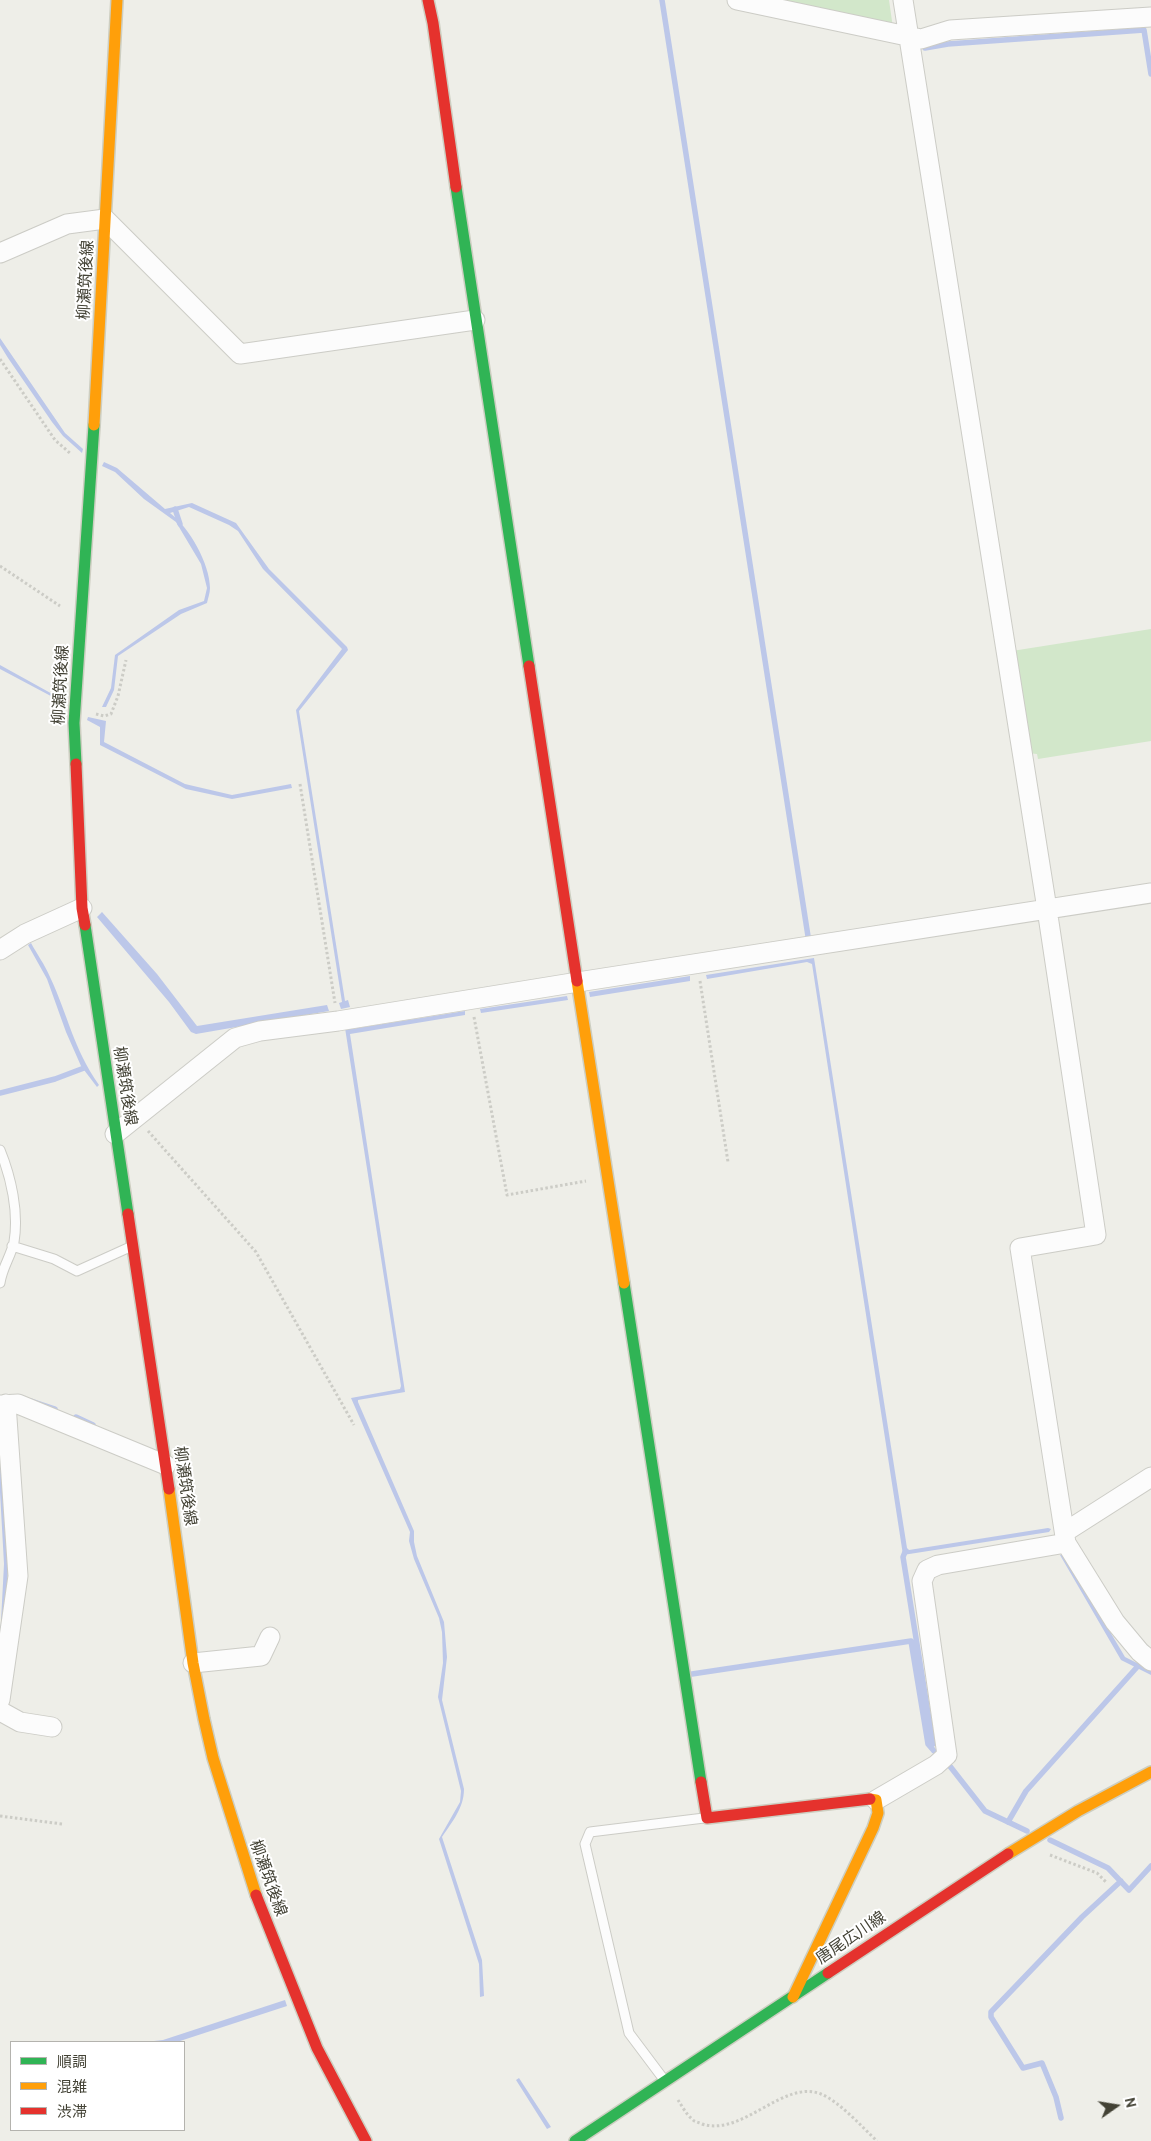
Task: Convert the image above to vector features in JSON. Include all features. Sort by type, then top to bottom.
[{"type":"main road","name":"柳瀬筑後線","points":[[117,0],[92,472],[74,723],[82,908],[166,1465],[192,1663],[213,1758],[249,1877],[317,2048],[366,2141]]},
{"type":"main road","points":[[428,0],[434,23],[475,320],[707,1818],[867,1798],[876,1800],[878,1813],[873,1828],[793,1997]]},
{"type":"main road","name":"唐尾広川線","points":[[575,2141],[666,2083],[867,1946],[1068,1816],[1151,1772]]},
{"type":"street","points":[[737,0],[921,39],[950,30],[1151,17]]},
{"type":"street","points":[[902,0],[1047,909],[1096,1235],[1020,1248],[1065,1538],[1115,1622],[1140,1652],[1151,1660]]},
{"type":"street","points":[[0,253],[67,224],[105,219],[240,354],[475,320]]},
{"type":"street","points":[[116,1134],[235,1038],[260,1031],[338,1021],[1151,893]]},
{"type":"street","points":[[0,950],[25,934],[82,908]]},
{"type":"street","points":[[0,1700],[18,1576],[3,1405],[18,1404],[166,1465]]},
{"type":"street","points":[[876,1800],[936,1765],[947,1755],[922,1581],[927,1570],[938,1565],[1065,1538],[1151,1477]]},
{"type":"street","points":[[192,1663],[260,1656],[270,1637]]},
{"type":"street","points":[[0,1711],[20,1722],[52,1727]]},
{"type":"lane","points":[[0,1150],[5,1163],[15,1207],[12,1246],[0,1283]]},
{"type":"lane","points":[[12,1246],[54,1260],[77,1271],[132,1246]]},
{"type":"lane","points":[[666,2083],[629,2033],[585,1844],[590,1832],[707,1818]]},
{"type":"path","points":[[0,359],[55,440],[92,472]]},
{"type":"path","points":[[0,566],[82,620]]},
{"type":"path","points":[[75,710],[104,716],[111,714],[118,696],[126,660]]},
{"type":"path","points":[[300,784],[338,1021]]},
{"type":"path","points":[[698,963],[728,1162]]},
{"type":"path","points":[[470,999],[507,1195],[609,1176]]},
{"type":"path","points":[[136,1118],[256,1252],[354,1425]]},
{"type":"path","points":[[0,1816],[62,1824]]},
{"type":"path","points":[[1025,1845],[1097,1873],[1107,1883]]},
{"type":"path","points":[[666,2083],[692,2120],[710,2126],[730,2123],[749,2116],[792,2094],[807,2091],[822,2094],[840,2107],[877,2141]]},
{"type":"green space","points":[[758,0],[889,0],[893,28]]},
{"type":"green space","points":[[1151,629],[1151,741],[1038,759],[1037,754],[1028,753],[1012,651]]},
{"type":"water","points":[[0,338],[65,433],[83,449],[82,453],[63,436],[52,422],[8,358],[0,345]]},
{"type":"water","points":[[104,462],[117,468],[165,509],[192,503],[236,523],[269,569],[347,647],[348,650],[299,711],[345,1001],[348,1000],[350,1007],[341,1009],[339,1003],[342,1002],[296,710],[342,649],[263,569],[238,531],[189,507],[170,513],[184,527],[202,557],[209,578],[210,590],[207,603],[181,614],[118,656],[114,690],[106,707],[102,707],[111,688],[115,655],[179,610],[204,601],[207,588],[201,564],[176,522],[144,499],[115,472],[102,466]]},
{"type":"water","points":[[0,665],[65,701],[64,703],[0,669]]},
{"type":"water","points":[[88,717],[106,721],[104,742],[185,784],[232,795],[291,784],[292,788],[232,799],[186,789],[100,745],[100,727],[87,720]]},
{"type":"water","points":[[102,912],[157,974],[197,1026],[327,1005],[329,1011],[196,1034],[191,1032],[169,1002],[97,917]]},
{"type":"water","points":[[31,943],[48,973],[77,1045],[99,1085],[97,1087],[81,1066],[66,1032],[47,979],[28,945]]},
{"type":"water","points":[[814,958],[907,1548],[909,1550],[1048,1528],[1051,1529],[1049,1532],[903,1555],[812,964],[807,962],[707,979],[706,975]]},
{"type":"water","points":[[690,976],[690,981],[590,997],[589,992]]},
{"type":"water","points":[[567,996],[568,1000],[481,1013],[480,1009]]},
{"type":"water","points":[[465,1011],[465,1015],[350,1034],[405,1392],[358,1400],[358,1402],[414,1531],[417,1556],[444,1622],[447,1657],[442,1700],[464,1789],[460,1809],[442,1837],[482,1960],[484,1996],[480,1997],[479,1964],[439,1839],[460,1802],[461,1791],[438,1697],[443,1663],[442,1632],[439,1618],[414,1559],[409,1541],[410,1532],[351,1398],[400,1389],[401,1386],[345,1028],[350,1027],[351,1029]]},
{"type":"water","points":[[0,1422],[8,1569],[0,1640],[4,1564],[0,1492]]},
{"type":"water","points":[[1064,1554],[1125,1657],[1151,1670],[1151,1675],[1121,1660],[1060,1555]]},
{"type":"water","points":[[285,2000],[287,2006],[180,2041],[154,2041],[163,2040]]},
{"type":"water","points":[[519,2078],[551,2127],[547,2129],[516,2080]]},
{"type":"waterway","points":[[662,0],[808,936]]},
{"type":"waterway","points":[[925,48],[948,44],[1144,30],[1151,74]]},
{"type":"waterway","points":[[175,509],[180,524]]},
{"type":"waterway","points":[[0,1093],[55,1079],[84,1068]]},
{"type":"waterway","points":[[31,1401],[55,1409]]},
{"type":"waterway","points":[[76,1417],[93,1425]]},
{"type":"waterway","points":[[905,1552],[903,1557],[933,1744]]},
{"type":"waterway","points":[[692,1674],[911,1641],[928,1744],[934,1751]]},
{"type":"waterway","points":[[1008,1822],[1026,1791],[1138,1666]]},
{"type":"waterway","points":[[949,1765],[985,1811],[1027,1831]]},
{"type":"waterway","points":[[1050,1840],[1108,1868],[1129,1890],[1151,1866]]},
{"type":"waterway","points":[[1061,2118],[1056,2097],[1042,2063],[1023,2068],[991,2017],[991,2012],[1082,1917],[1121,1881]]},
{"type":"traffic: fast","points":[[456,187],[529,666]]},
{"type":"traffic: fast","points":[[76,764],[74,723],[94,425]]},
{"type":"traffic: fast","points":[[85,925],[128,1214]]},
{"type":"traffic: fast","points":[[624,1283],[701,1782]]},
{"type":"traffic: fast","points":[[575,2141],[828,1973]]},
{"type":"traffic: slow","points":[[94,425],[117,0]]},
{"type":"traffic: slow","points":[[577,981],[624,1283]]},
{"type":"traffic: slow","points":[[169,1489],[193,1663],[204,1719],[213,1758],[256,1895]]},
{"type":"traffic: slow","points":[[1008,1854],[1078,1811],[1151,1772]]},
{"type":"traffic: slow","points":[[793,1997],[873,1828],[878,1813],[876,1800],[870,1799]]},
{"type":"traffic: jam","points":[[428,0],[433,23],[456,187]]},
{"type":"traffic: jam","points":[[529,666],[577,981]]},
{"type":"traffic: jam","points":[[76,764],[82,908],[85,925]]},
{"type":"traffic: jam","points":[[128,1214],[169,1489]]},
{"type":"traffic: jam","points":[[701,1782],[707,1818],[870,1799]]},
{"type":"traffic: jam","points":[[828,1973],[1008,1854]]},
{"type":"traffic: jam","points":[[256,1895],[317,2048],[366,2141]]}]
